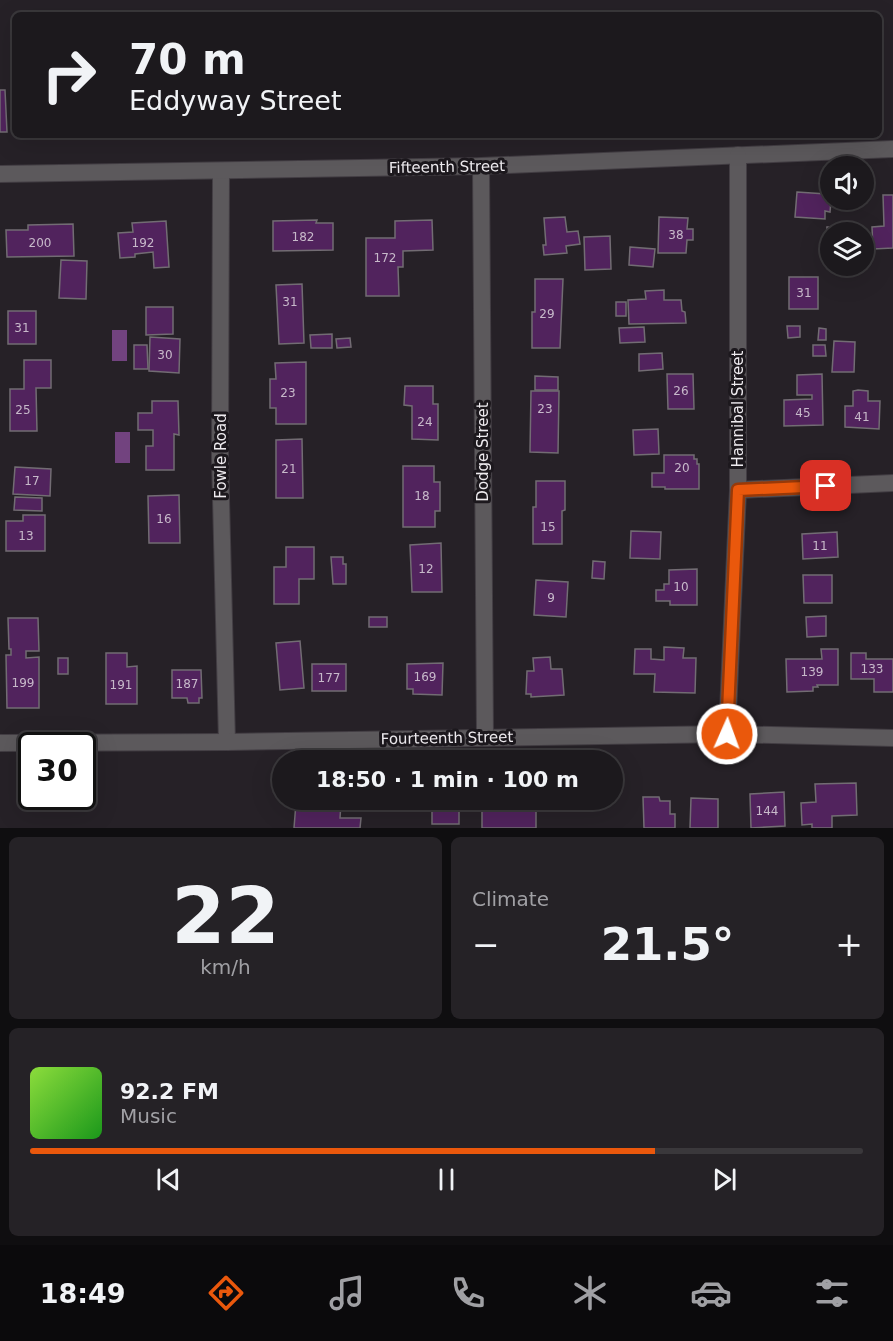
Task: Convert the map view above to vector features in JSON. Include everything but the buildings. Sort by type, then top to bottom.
[{"type":"street","name":"Fifteenth Street","points":[[0,174],[481,166],[893,149]]},
{"type":"street","name":"Hannibal Street","points":[[727,734],[738,490],[738,155]]},
{"type":"street","name":"Dodge Street","points":[[481,166],[485,738]]},
{"type":"street","name":"Fowle Road","points":[[221,171],[220,458],[226,742]]},
{"type":"street","points":[[738,490],[893,483]]},
{"type":"street","name":"Fourteenth Street","points":[[0,743],[727,734],[893,738]]},
{"type":"shaded area","points":[[112,330],[127,330],[127,361],[112,361]]},
{"type":"shaded area","points":[[115,432],[130,432],[130,463],[115,463]]},
{"type":"route","points":[[727,734],[738,490],[826,486]]}]
